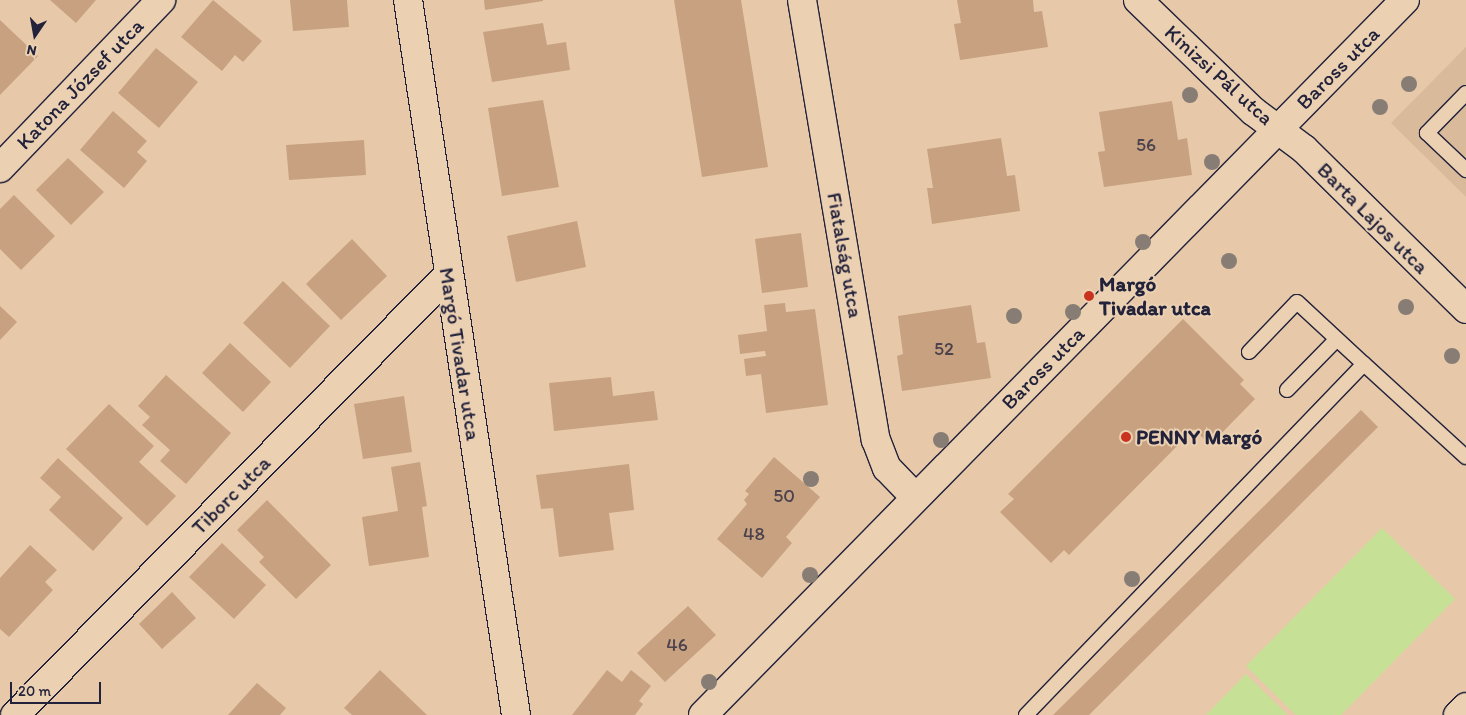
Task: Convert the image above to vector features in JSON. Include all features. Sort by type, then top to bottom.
[{"type":"street","name":"Katona József utca","points":[[0,168],[161,0]]},
{"type":"street","name":"Margó Tivadar utca","points":[[408,0],[514,712]]},
{"type":"street","name":"Fiatalság utca","points":[[802,0],[876,440],[887,468],[915,497]]},
{"type":"street","name":"Kinizsi Pál utca","points":[[1138,0],[1253,111],[1278,128]]},
{"type":"street","name":"Baross utca","points":[[704,715],[915,497],[1405,0]]},
{"type":"street","name":"Barta Lajos utca","points":[[1278,128],[1304,149],[1466,310]]},
{"type":"street","name":"Tiborc utca","points":[[14,715],[448,275]]},
{"type":"street","points":[[0,707],[8,715]]},
{"type":"street","points":[[1458,715],[1466,707]]},
{"type":"lane","points":[[1466,93],[1427,132],[1466,170]]},
{"type":"lane","points":[[1249,352],[1297,302],[1466,457]]},
{"type":"lane","points":[[1287,390],[1337,339]]},
{"type":"lane","points":[[1026,715],[1364,364]]},
{"type":"shaded area","points":[[1466,47],[1466,197],[1391,123]]},
{"type":"green space","points":[[1382,528],[1455,599],[1341,715],[1296,715],[1246,666]]},
{"type":"green space","points":[[1246,674],[1288,715],[1206,715]]},
{"type":"building","points":[[50,0],[96,0],[76,23]]},
{"type":"building","points":[[213,0],[262,41],[243,62],[235,55],[222,71],[181,37]]},
{"type":"building","points":[[290,0],[347,0],[349,27],[293,31]]},
{"type":"building","points":[[484,0],[543,0],[543,1],[485,10]]},
{"type":"building","points":[[674,0],[741,0],[768,167],[702,177]]},
{"type":"building","points":[[957,0],[1033,0],[1034,12],[1042,11],[1048,47],[960,60],[954,24],[961,23]]},
{"type":"building","points":[[0,20],[38,56],[0,95]]},
{"type":"building","points":[[543,23],[547,45],[566,42],[570,70],[492,82],[483,32]]},
{"type":"building","points":[[156,48],[198,82],[159,128],[118,93]]},
{"type":"building","points":[[543,100],[559,187],[502,196],[488,108]]},
{"type":"building","points":[[1172,101],[1178,140],[1187,138],[1192,175],[1104,187],[1098,152],[1105,151],[1099,112]]},
{"type":"building","points":[[113,111],[147,141],[137,152],[147,161],[124,188],[80,150]]},
{"type":"building","points":[[1001,138],[1007,176],[1015,175],[1020,211],[932,224],[927,188],[933,188],[927,149]]},
{"type":"building","points":[[364,140],[366,175],[289,180],[286,145]]},
{"type":"building","points":[[68,158],[104,192],[71,225],[36,190]]},
{"type":"building","points":[[14,195],[55,236],[21,270],[0,249],[0,209]]},
{"type":"building","points":[[577,221],[586,267],[516,282],[507,236]]},
{"type":"building","points":[[801,233],[808,287],[762,293],[755,239]]},
{"type":"building","points":[[352,239],[387,276],[341,320],[306,284]]},
{"type":"building","points":[[283,281],[330,326],[290,368],[243,323]]},
{"type":"building","points":[[785,303],[786,312],[815,309],[828,405],[766,413],[761,374],[746,376],[744,359],[766,356],[765,351],[740,354],[738,335],[767,331],[764,305]]},
{"type":"building","points":[[971,305],[977,343],[985,342],[991,378],[902,391],[897,356],[903,354],[898,316]]},
{"type":"building","points":[[0,306],[17,322],[0,340]]},
{"type":"building","name":"PENNY Margó","points":[[1183,319],[1244,380],[1240,384],[1255,399],[1210,445],[1194,429],[1069,555],[1064,550],[1051,563],[1000,512],[1014,499],[1008,494]]},
{"type":"building","points":[[230,343],[271,382],[243,412],[202,373]]},
{"type":"building","points":[[166,375],[231,433],[186,484],[160,461],[170,450],[142,425],[150,417],[138,406]]},
{"type":"building","points":[[611,377],[613,396],[654,391],[658,420],[554,431],[549,383]]},
{"type":"building","points":[[404,396],[412,452],[363,459],[354,404]]},
{"type":"building","points":[[109,404],[154,446],[139,462],[176,496],[147,526],[66,449]]},
{"type":"building","points":[[1361,410],[1378,427],[1089,715],[1053,715]]},
{"type":"building","points":[[774,457],[820,497],[786,537],[792,543],[762,578],[717,539],[747,504],[744,500],[749,494],[745,491]]},
{"type":"building","points":[[58,458],[123,518],[93,551],[49,510],[61,497],[40,478]]},
{"type":"building","points":[[420,462],[427,506],[422,507],[429,557],[369,566],[362,517],[398,511],[391,467]]},
{"type":"building","points":[[629,464],[634,510],[609,513],[614,550],[559,557],[553,508],[541,509],[536,475]]},
{"type":"building","points":[[267,500],[331,565],[296,599],[259,562],[264,557],[237,530]]},
{"type":"building","points":[[222,543],[266,585],[234,619],[189,577]]},
{"type":"building","points":[[30,545],[57,570],[45,582],[53,590],[9,637],[0,629],[0,578]]},
{"type":"building","points":[[172,592],[196,618],[162,649],[139,624]]},
{"type":"building","points":[[688,606],[716,635],[665,682],[637,653]]},
{"type":"building","points":[[380,670],[427,715],[352,715],[344,708]]},
{"type":"building","points":[[607,670],[622,682],[631,670],[651,686],[639,701],[643,704],[635,715],[572,715]]},
{"type":"building","points":[[257,683],[286,708],[280,715],[228,715]]},
{"type":"place","name":"Margó Tivadar utca","points":[[1089,296]]},
{"type":"place","name":"PENNY Margó","points":[[1126,437]]}]
